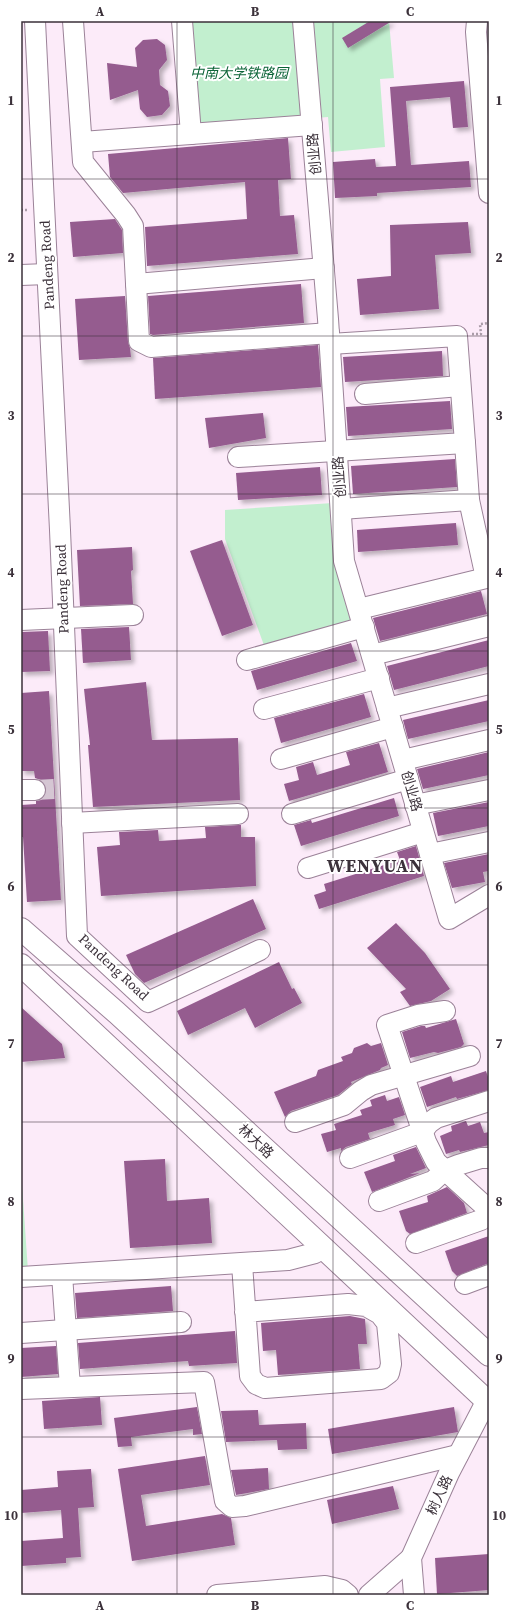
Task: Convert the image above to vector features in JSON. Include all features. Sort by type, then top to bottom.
[{"type":"main road","name":"林大路","points":[[21,929],[117,1013],[489,1355]]},
{"type":"main road","points":[[21,965],[488,1402]]},
{"type":"street","name":"Pandeng Road","points":[[35,21],[64,618],[45,789],[72,823],[77,936],[148,1002],[260,950]]},
{"type":"street","points":[[73,21],[83,162],[126,214],[133,226],[139,341],[151,348],[329,338],[457,336],[468,500],[487,586],[362,618],[247,660]]},
{"type":"street","points":[[182,21],[191,134]]},
{"type":"street","name":"创业路","points":[[303,21],[324,268],[344,561],[362,618],[449,919],[489,895]]},
{"type":"street","points":[[477,21],[476,32],[489,193]]},
{"type":"street","points":[[82,142],[312,125]]},
{"type":"street","points":[[136,284],[324,268]]},
{"type":"street","points":[[21,275],[47,274]]},
{"type":"street","points":[[365,394],[460,386]]},
{"type":"street","points":[[238,457],[465,443]]},
{"type":"street","points":[[341,509],[468,500]]},
{"type":"street","points":[[21,620],[133,615]]},
{"type":"street","points":[[372,655],[489,626]]},
{"type":"street","points":[[264,710],[379,678]]},
{"type":"street","points":[[387,708],[489,684]]},
{"type":"street","points":[[281,758],[393,727]]},
{"type":"street","points":[[402,760],[489,740]]},
{"type":"street","points":[[292,814],[408,779]]},
{"type":"street","points":[[415,805],[489,790]]},
{"type":"street","points":[[72,823],[238,814]]},
{"type":"street","points":[[308,868],[423,832]]},
{"type":"street","points":[[430,854],[489,842]]},
{"type":"street","points":[[416,1243],[481,1220],[489,1210],[436,1162],[422,1132],[387,1025],[418,1015],[445,1011]]},
{"type":"street","points":[[295,1122],[344,1105],[371,1085],[403,1074],[470,1056]]},
{"type":"street","points":[[350,1158],[422,1132],[429,1122],[436,1118],[489,1101]]},
{"type":"street","points":[[379,1201],[433,1181],[445,1170],[481,1158],[489,1158]]},
{"type":"street","points":[[21,1277],[288,1260],[315,1253],[323,1247]]},
{"type":"street","points":[[242,1264],[245,1312],[250,1376],[256,1384],[265,1388],[382,1378],[390,1373],[391,1364],[387,1323],[380,1314],[366,1306],[348,1304],[245,1312]]},
{"type":"street","points":[[62,1275],[70,1387]]},
{"type":"street","points":[[465,1284],[489,1275]]},
{"type":"street","points":[[21,1333],[181,1322]]},
{"type":"street","points":[[21,1389],[204,1382],[224,1501],[232,1507],[245,1506],[458,1455]]},
{"type":"street","name":"树人路","points":[[414,1595],[411,1558],[458,1455],[488,1402]]},
{"type":"street","points":[[369,1595],[411,1558]]},
{"type":"street","points":[[217,1595],[325,1586],[342,1590],[348,1595]]},
{"type":"path","points":[[457,336],[481,334],[480,324],[489,324]]},
{"type":"green space","name":"中南大学铁路园","points":[[183,21],[389,21],[394,78],[380,79],[385,147],[331,152],[328,117],[192,128]]},
{"type":"green space","points":[[333,503],[356,621],[265,648],[225,539],[225,510]]},
{"type":"green space","points":[[21,1170],[28,1271],[21,1271]]},
{"type":"building","points":[[370,21],[392,21],[348,48],[342,38]]},
{"type":"building","points":[[157,39],[165,45],[167,60],[159,70],[160,85],[168,91],[170,106],[162,115],[147,117],[140,109],[138,90],[110,100],[107,63],[137,67],[135,48],[143,40]]},
{"type":"building","points":[[464,81],[468,127],[453,128],[450,97],[406,101],[411,165],[469,161],[471,187],[377,193],[377,196],[335,198],[333,162],[375,159],[376,167],[396,166],[390,87]]},
{"type":"building","points":[[288,138],[291,179],[278,180],[280,216],[294,215],[298,254],[147,266],[145,227],[247,219],[245,182],[123,193],[110,177],[108,154]]},
{"type":"building","points":[[115,219],[122,230],[123,253],[73,257],[70,222]]},
{"type":"building","points":[[468,222],[471,253],[435,255],[439,309],[360,315],[357,279],[391,276],[390,225]]},
{"type":"building","points":[[301,284],[304,323],[153,335],[150,334],[148,296]]},
{"type":"building","points":[[125,296],[128,342],[131,357],[79,360],[75,299]]},
{"type":"building","points":[[318,345],[321,387],[155,399],[153,358]]},
{"type":"building","points":[[442,351],[443,376],[345,382],[343,357]]},
{"type":"building","points":[[450,401],[452,429],[348,436],[346,407]]},
{"type":"building","points":[[263,413],[266,438],[209,448],[205,418]]},
{"type":"building","points":[[455,459],[457,487],[353,494],[351,466]]},
{"type":"building","points":[[320,467],[322,495],[238,500],[236,473]]},
{"type":"building","points":[[456,523],[458,545],[358,552],[357,530]]},
{"type":"building","points":[[222,540],[253,625],[222,636],[190,551]]},
{"type":"building","points":[[132,547],[133,570],[131,571],[133,604],[80,606],[77,550]]},
{"type":"building","points":[[481,591],[487,614],[380,641],[373,618]]},
{"type":"building","points":[[129,627],[131,660],[83,663],[81,629]]},
{"type":"building","points":[[48,631],[50,671],[21,672],[21,632]]},
{"type":"building","points":[[489,640],[489,666],[394,690],[387,666]]},
{"type":"building","points":[[351,643],[357,661],[257,690],[251,671]]},
{"type":"building","points":[[146,682],[152,740],[238,738],[240,800],[93,807],[88,745],[90,745],[84,689]]},
{"type":"building","points":[[49,691],[61,900],[27,902],[23,837],[21,837],[21,805],[36,804],[36,801],[41,800],[45,796],[46,790],[45,785],[41,780],[35,778],[34,771],[21,771],[21,693]]},
{"type":"building","points":[[364,694],[371,717],[281,743],[274,718]]},
{"type":"building","points":[[489,700],[489,721],[408,739],[403,720]]},
{"type":"building","points":[[379,743],[388,772],[289,801],[284,784],[299,780],[296,767],[313,762],[317,775],[350,765],[346,752]]},
{"type":"building","points":[[489,752],[489,775],[423,789],[417,769]]},
{"type":"building","points":[[394,798],[399,816],[301,846],[294,825],[311,820],[312,823]]},
{"type":"building","points":[[489,802],[489,826],[438,836],[433,813]]},
{"type":"building","points":[[241,825],[241,837],[255,837],[256,886],[101,896],[97,847],[120,845],[119,832],[158,830],[159,841],[206,838],[205,827]]},
{"type":"building","points":[[416,846],[424,876],[319,909],[314,895],[326,891],[324,884],[400,860],[397,852]]},
{"type":"building","points":[[489,854],[489,871],[483,872],[485,882],[452,888],[444,863]]},
{"type":"building","points":[[253,899],[266,929],[144,983],[135,974],[126,955]]},
{"type":"building","points":[[396,923],[425,953],[450,989],[431,1001],[410,1006],[400,992],[406,989],[367,948]]},
{"type":"building","points":[[279,962],[292,989],[294,988],[302,1003],[255,1028],[245,1008],[188,1035],[177,1011]]},
{"type":"building","points":[[21,1007],[62,1044],[65,1058],[21,1062]]},
{"type":"building","points":[[456,1019],[464,1044],[461,1047],[410,1058],[402,1032],[421,1026],[425,1026],[426,1028]]},
{"type":"building","points":[[367,1043],[371,1046],[381,1043],[388,1065],[380,1070],[351,1082],[352,1084],[338,1095],[291,1111],[285,1117],[274,1092],[316,1076],[318,1070],[343,1061],[341,1057],[352,1053],[354,1048]]},
{"type":"building","points":[[486,1071],[489,1080],[489,1090],[457,1099],[456,1097],[427,1107],[420,1087],[451,1076],[453,1082]]},
{"type":"building","points":[[385,1095],[387,1101],[399,1097],[405,1115],[393,1119],[395,1125],[368,1133],[370,1139],[346,1147],[341,1151],[341,1148],[327,1152],[321,1134],[336,1130],[334,1124],[362,1115],[360,1110],[372,1106],[370,1100]]},
{"type":"building","points":[[466,1121],[468,1126],[480,1122],[484,1133],[489,1132],[489,1145],[460,1152],[459,1150],[446,1154],[440,1136],[452,1131],[451,1126]]},
{"type":"building","points":[[416,1147],[426,1168],[410,1174],[420,1173],[372,1192],[364,1172],[395,1161],[393,1155]]},
{"type":"building","points":[[165,1159],[167,1201],[209,1198],[212,1243],[130,1248],[124,1161]]},
{"type":"building","points":[[447,1187],[464,1203],[467,1213],[410,1234],[406,1231],[399,1211],[428,1202],[427,1196]]},
{"type":"building","points":[[489,1236],[489,1263],[457,1276],[452,1271],[445,1251]]},
{"type":"building","points":[[171,1286],[173,1311],[77,1318],[75,1293]]},
{"type":"building","points":[[350,1316],[365,1319],[367,1344],[358,1344],[360,1369],[278,1375],[276,1350],[263,1351],[261,1323]]},
{"type":"building","points":[[235,1331],[237,1363],[189,1366],[188,1361],[80,1369],[78,1343]]},
{"type":"building","points":[[56,1346],[58,1374],[21,1377],[21,1348]]},
{"type":"building","points":[[100,1397],[102,1425],[44,1429],[42,1401]]},
{"type":"building","points":[[197,1407],[202,1434],[193,1435],[193,1429],[131,1437],[132,1446],[118,1447],[114,1418]]},
{"type":"building","points":[[454,1407],[458,1432],[332,1454],[328,1429]]},
{"type":"building","points":[[258,1410],[259,1425],[306,1423],[307,1449],[278,1450],[277,1440],[226,1442],[221,1411]]},
{"type":"building","points":[[205,1456],[210,1485],[141,1495],[146,1526],[222,1514],[231,1518],[235,1545],[132,1561],[118,1469]]},
{"type":"building","points":[[268,1468],[269,1489],[236,1495],[231,1470]]},
{"type":"building","points":[[91,1469],[94,1507],[78,1508],[81,1557],[66,1558],[66,1563],[21,1566],[21,1541],[63,1538],[61,1510],[21,1513],[21,1490],[58,1487],[57,1471]]},
{"type":"building","points":[[393,1486],[399,1509],[332,1524],[327,1500]]},
{"type":"building","points":[[489,1554],[489,1590],[437,1594],[435,1558]]},
{"type":"tunnel","points":[[35,790],[54,789]]},
{"type":"district","name":"WENYUAN","points":[[375,866]]}]
